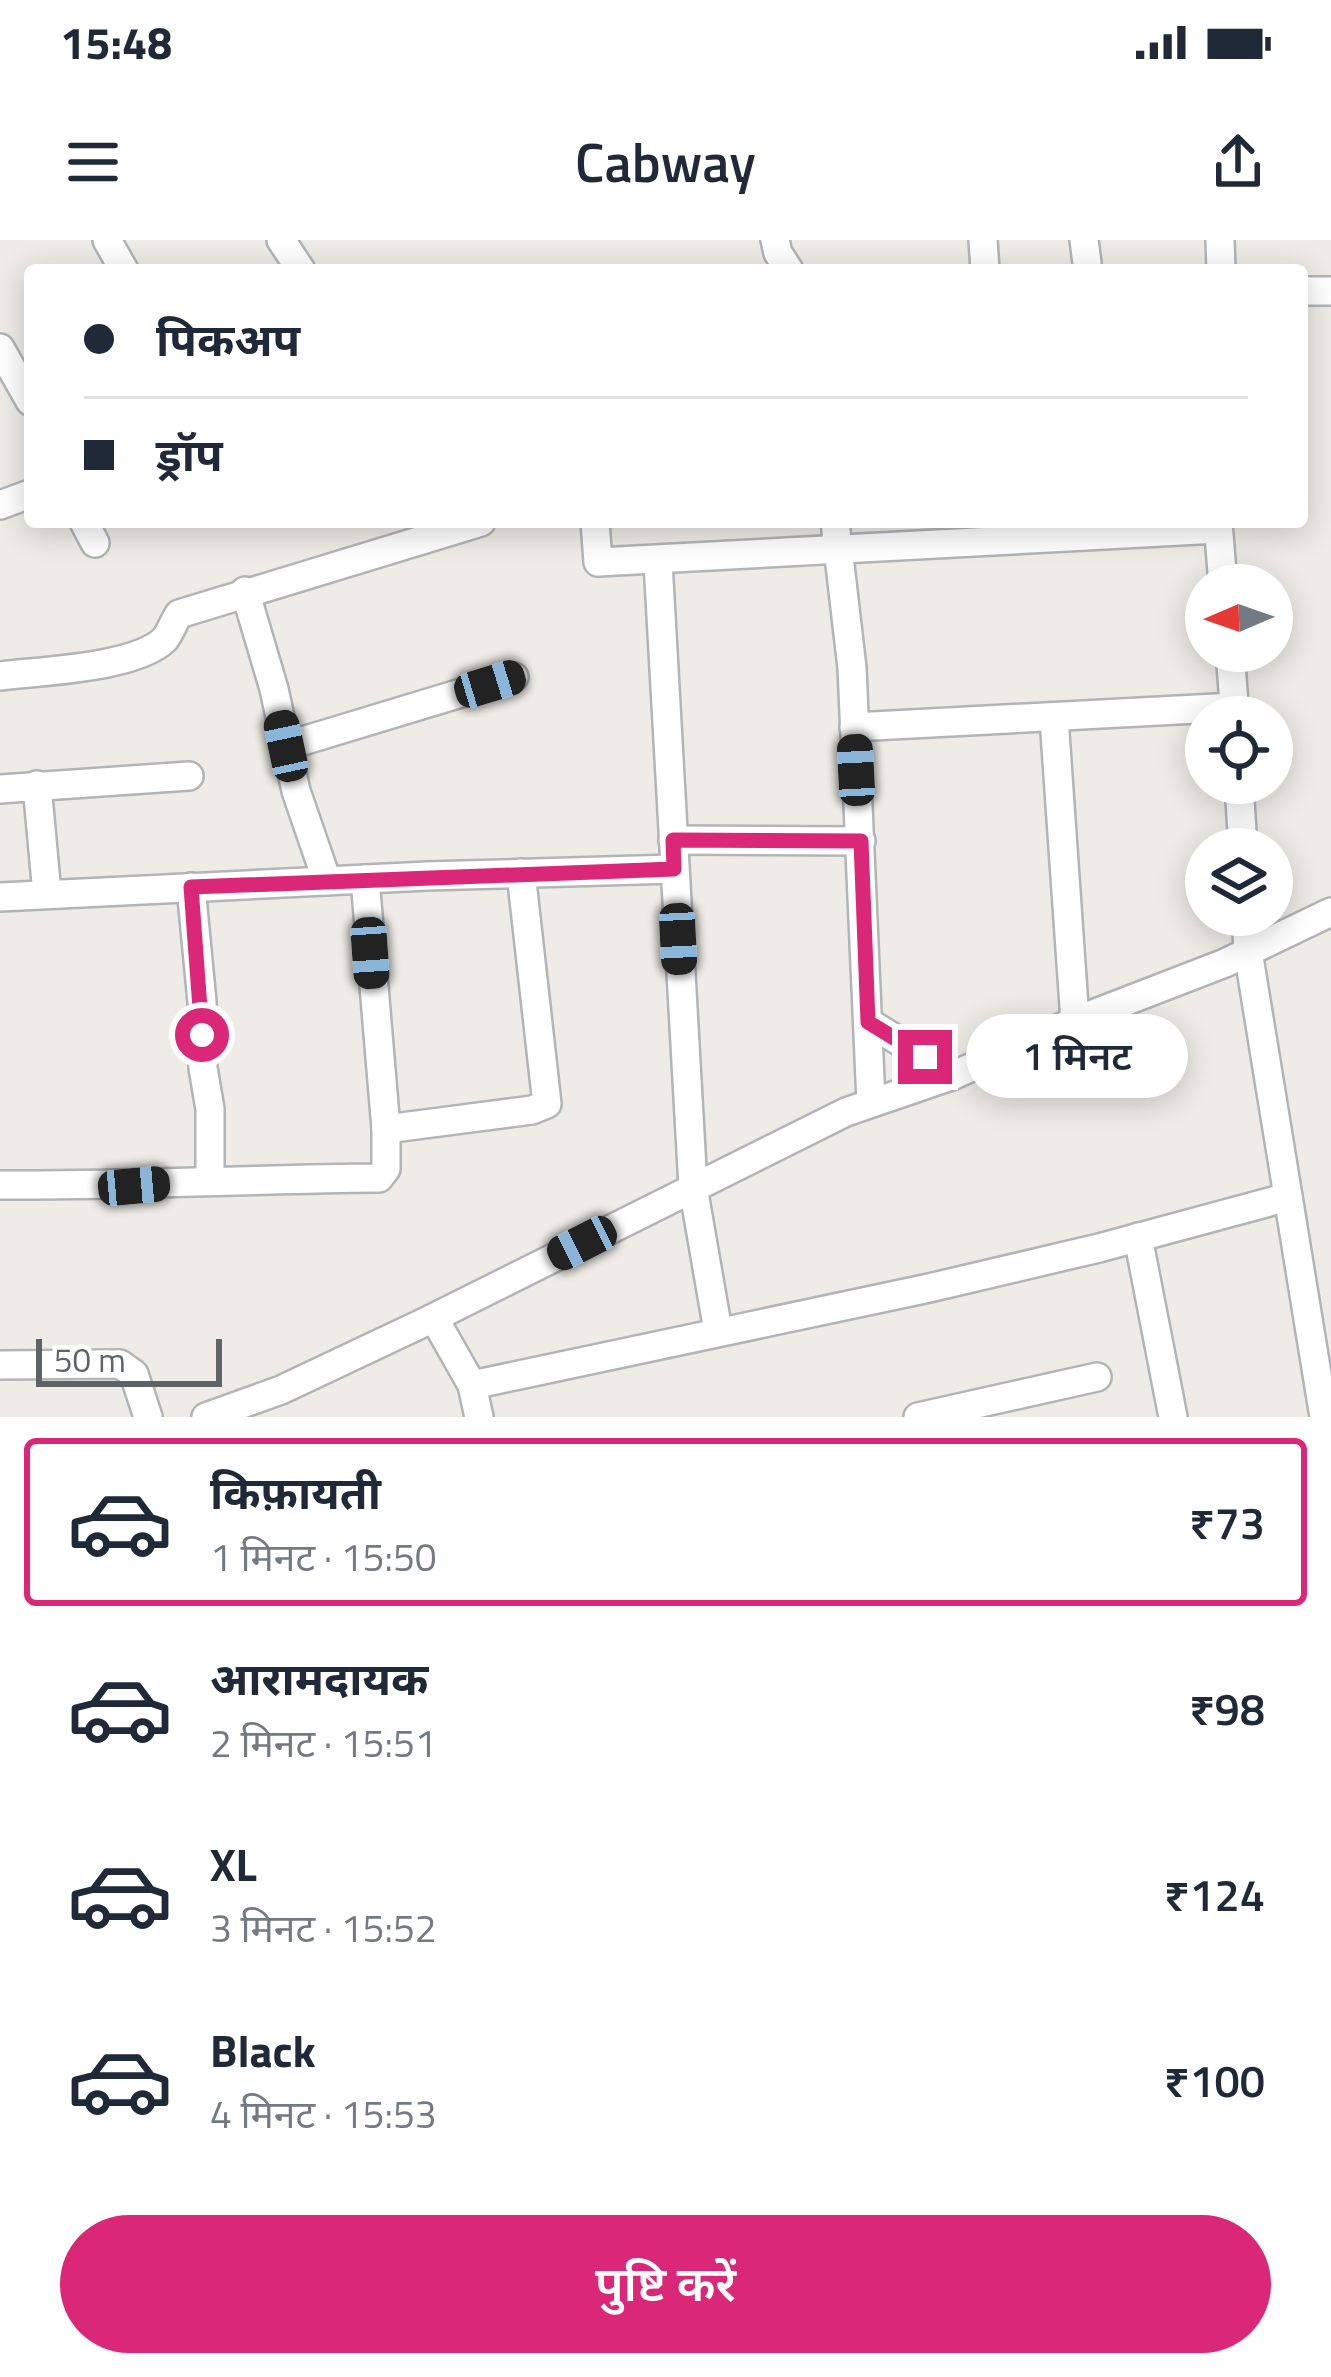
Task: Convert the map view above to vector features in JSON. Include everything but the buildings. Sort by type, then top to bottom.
[{"type":"street","points":[[0,348],[24,390]]},
{"type":"street","points":[[0,676],[143,652],[164,639],[178,614],[398,535],[443,528]]},
{"type":"street","points":[[595,528],[598,562],[839,551],[1010,531],[1114,528]]},
{"type":"street","points":[[836,528],[861,841],[871,1103]]},
{"type":"street","points":[[1218,528],[1221,564]]},
{"type":"street","points":[[658,562],[693,1187],[718,1331]]},
{"type":"street","points":[[244,592],[274,689],[296,791],[327,881]]},
{"type":"street","points":[[286,746],[514,677]]},
{"type":"street","points":[[854,727],[1185,714]]},
{"type":"street","points":[[1054,718],[1076,1021]]},
{"type":"street","points":[[0,789],[189,776]]},
{"type":"street","points":[[38,785],[47,894]]},
{"type":"street","points":[[673,840],[861,841]]},
{"type":"street","points":[[0,897],[674,869]]},
{"type":"street","points":[[386,1129],[532,1110],[547,1104],[521,873]]},
{"type":"street","points":[[0,1185],[379,1178],[386,1169],[386,1129],[365,879]]},
{"type":"street","points":[[191,887],[210,1109],[210,1179]]},
{"type":"street","points":[[206,1417],[248,1410],[871,1103],[954,1075],[1331,912]]},
{"type":"street","points":[[1247,936],[1324,1417]]},
{"type":"street","points":[[868,1022],[954,1075]]},
{"type":"street","points":[[472,1385],[929,1288],[1288,1197]]},
{"type":"street","points":[[1138,1237],[1173,1417]]},
{"type":"street","points":[[434,1318],[472,1385],[479,1417]]},
{"type":"street","points":[[0,1365],[120,1364],[134,1374],[148,1417]]},
{"type":"street","points":[[917,1417],[1096,1376]]},
{"type":"route","points":[[202,1035],[191,887],[674,869],[673,840],[861,841],[868,1022],[925,1057]]}]
